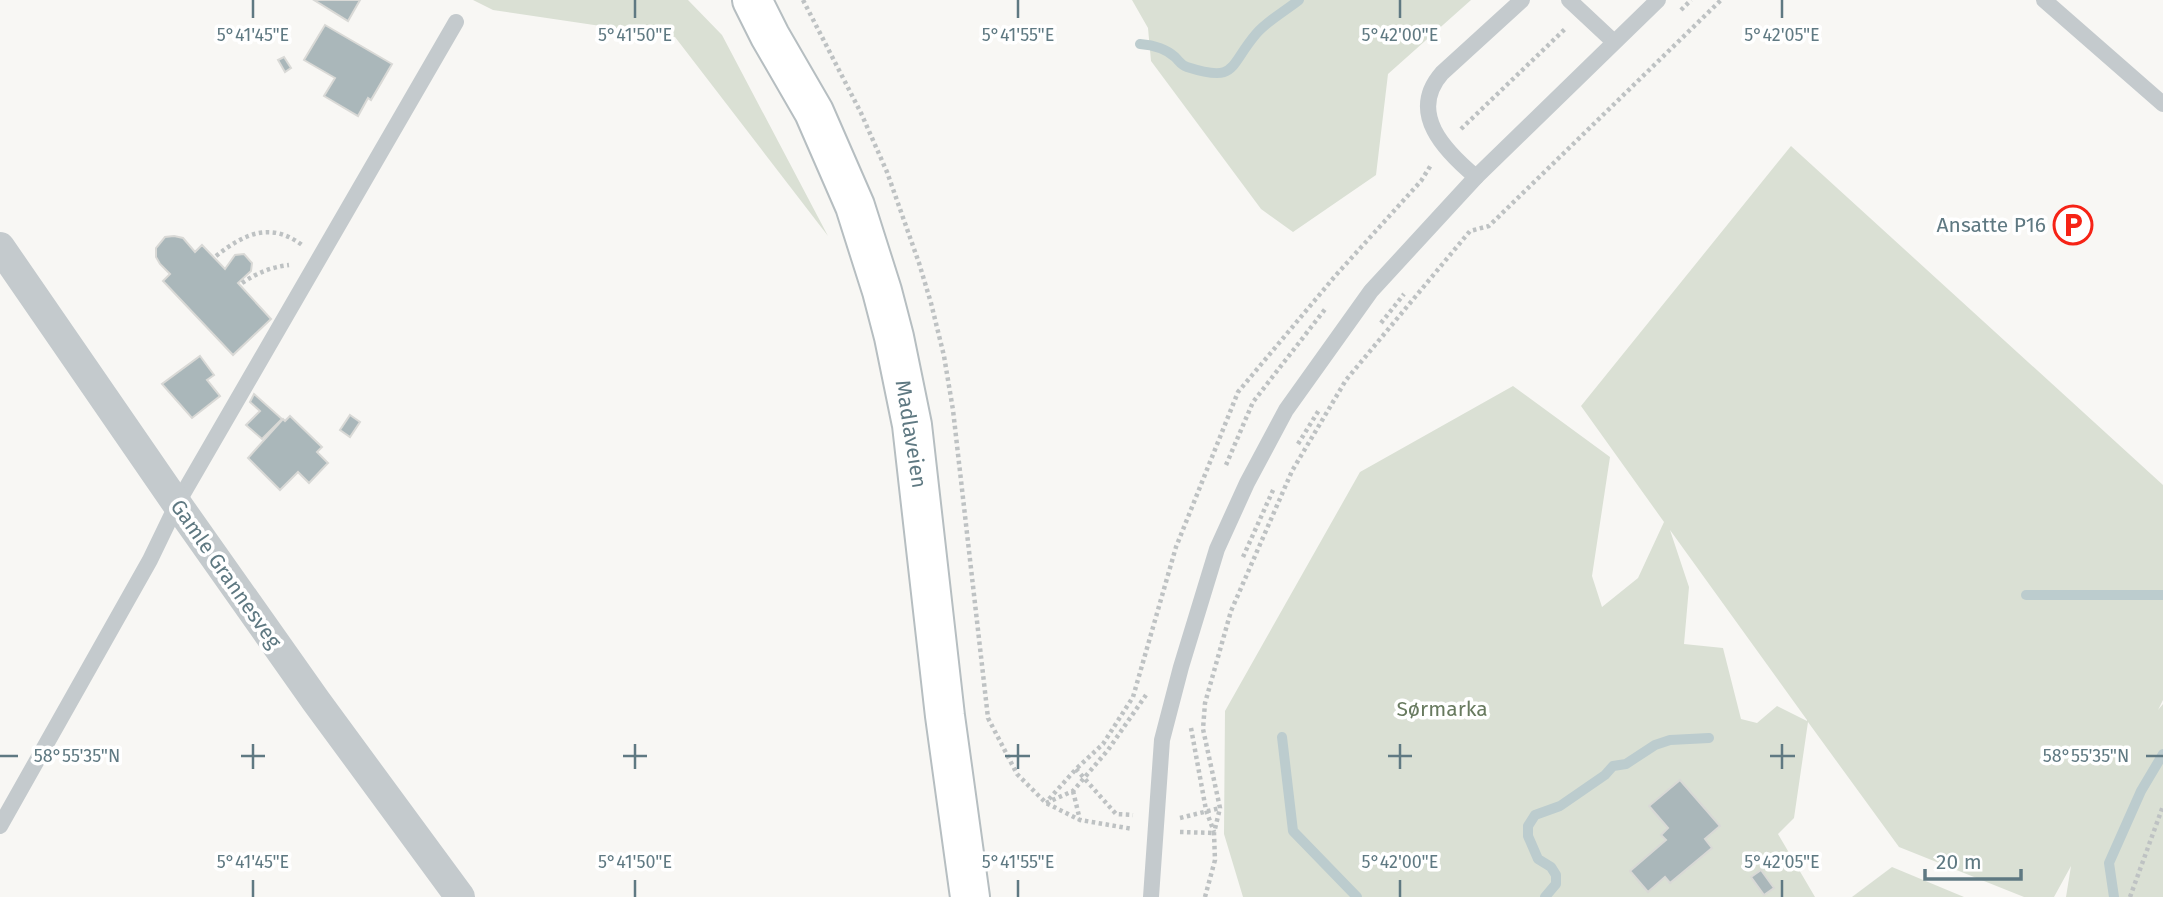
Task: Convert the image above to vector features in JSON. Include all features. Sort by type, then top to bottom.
[{"type":"main road","name":"Madlaveien","points":[[752,0],[814,112],[855,206],[894,337],[912,425],[948,741],[970,897]]},
{"type":"street","name":"Gamle Grannesveg","points":[[0,247],[177,505],[460,897]]},
{"type":"lane","points":[[1476,177],[1443,146],[1429,120],[1428,99],[1442,73],[1522,0]]},
{"type":"lane","points":[[1569,0],[1614,42]]},
{"type":"lane","points":[[1151,897],[1161,740],[1181,667],[1217,549],[1247,483],[1286,410],[1371,291],[1476,177],[1658,0]]},
{"type":"lane","points":[[2044,0],[2163,104]]},
{"type":"lane","points":[[0,826],[150,560],[177,505],[456,22]]},
{"type":"path","points":[[1672,19],[1691,0]]},
{"type":"path","points":[[1205,897],[1215,860],[1214,833],[1220,808],[1203,729],[1205,702],[1231,611],[1292,471],[1346,380],[1471,231],[1489,226],[1721,0]]},
{"type":"path","points":[[216,256],[231,245],[264,231],[279,232],[293,238],[311,253],[315,265],[274,266],[242,284]]},
{"type":"path","points":[[1377,327],[1410,288]]},
{"type":"path","points":[[1291,455],[1319,410]]},
{"type":"path","points":[[1239,564],[1279,477]]},
{"type":"path","points":[[1190,725],[1206,810],[1214,833]]},
{"type":"path","points":[[1076,769],[1116,814],[1133,815]]},
{"type":"path","points":[[1073,791],[1080,820]]},
{"type":"path","points":[[1046,803],[1080,820],[1131,829]]},
{"type":"path","points":[[2130,897],[2163,806]]},
{"type":"path","points":[[1172,818],[1185,818],[1220,808]]},
{"type":"green space","points":[[473,0],[688,0],[722,35],[828,236],[675,37],[493,10]]},
{"type":"green space","points":[[1132,0],[1471,0],[1388,74],[1376,175],[1293,232],[1261,209],[1151,61],[1148,28]]},
{"type":"green space","name":"Sørmarka","points":[[1791,146],[2163,485],[2163,700],[2158,710],[2163,704],[2163,897],[2066,897],[2071,866],[2054,897],[2024,897],[1899,847],[1808,722],[1794,818],[1778,834],[1815,897],[1243,897],[1224,834],[1225,711],[1360,472],[1513,386],[1610,457],[1592,576],[1602,607],[1638,578],[1664,522],[1581,406]],"holes":[[[1670,530],[1807,720],[1777,706],[1757,723],[1741,719],[1723,648],[1684,644],[1689,587]]]},
{"type":"green space","points":[[1892,867],[1964,897],[1852,897]]},
{"type":"building","points":[[314,0],[360,0],[348,21]]},
{"type":"building","points":[[325,25],[392,64],[371,100],[368,98],[358,116],[324,96],[335,78],[304,60]]},
{"type":"building","points":[[284,57],[291,68],[285,72],[278,60]]},
{"type":"building","points":[[165,237],[183,238],[195,252],[202,245],[225,269],[235,255],[244,254],[252,263],[251,271],[238,283],[271,319],[233,355],[163,281],[170,274],[156,257],[156,248]]},
{"type":"building","points":[[200,356],[214,375],[207,380],[220,396],[192,418],[162,384]]},
{"type":"building","points":[[254,394],[282,419],[262,439],[246,425],[260,411],[250,402]]},
{"type":"building","points":[[350,415],[360,422],[350,437],[340,430]]},
{"type":"building","points":[[290,416],[322,447],[317,452],[328,463],[309,483],[298,472],[280,490],[248,458],[283,419],[285,421]]},
{"type":"building","points":[[1680,780],[1720,826],[1705,839],[1712,848],[1670,883],[1665,877],[1648,892],[1630,871],[1666,840],[1661,835],[1668,828],[1649,806]]},
{"type":"building","points":[[1761,870],[1774,888],[1764,895],[1751,877]]},
{"type":"waterway","points":[[1140,44],[1163,49],[1187,67],[1203,72],[1223,72],[1230,69],[1260,29],[1299,0]]},
{"type":"waterway","points":[[2026,595],[2163,595]]},
{"type":"waterway","points":[[1282,737],[1293,831],[1357,897]]},
{"type":"waterway","points":[[1545,897],[1556,884],[1556,875],[1551,867],[1538,859],[1528,836],[1528,826],[1535,815],[1560,806],[1605,775],[1613,766],[1626,764],[1655,745],[1670,740],[1709,738]]},
{"type":"waterway","points":[[2114,897],[2109,863],[2141,791],[2163,754]]},
{"type":"place","name":"Ansatte P16","points":[[2073,225]]}]
